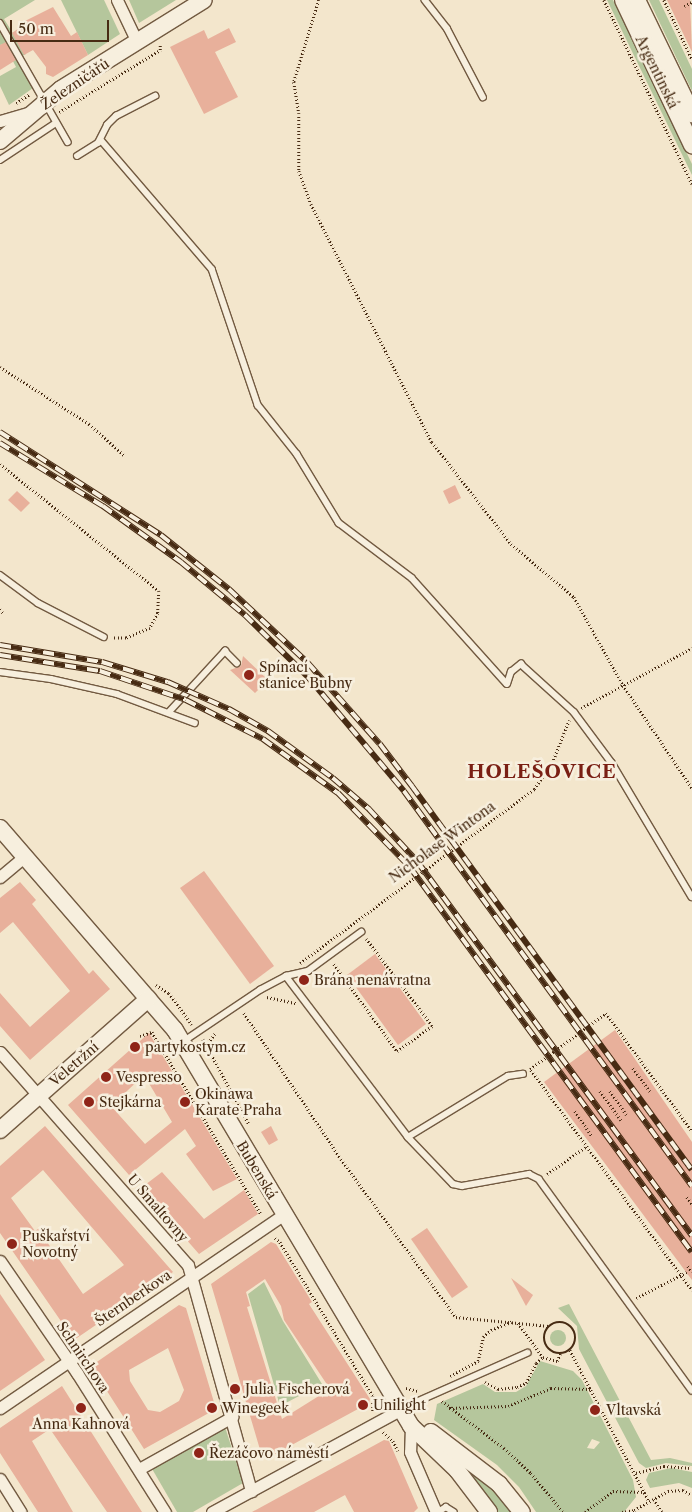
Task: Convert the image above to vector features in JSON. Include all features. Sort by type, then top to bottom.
[{"type":"main road","name":"Železničářů","points":[[0,141],[137,42],[204,0]]},
{"type":"main road","name":"Argentinská","points":[[623,0],[692,145]]},
{"type":"main road","name":"Argentinská","points":[[637,0],[692,114]]},
{"type":"main road","name":"Bubenská","points":[[0,828],[148,999],[182,1042],[411,1426],[457,1470],[489,1512]]},
{"type":"main road","name":"Veletržní","points":[[0,1130],[148,999]]},
{"type":"main road","name":"Bubenská","points":[[402,1409],[498,1484],[522,1512]]},
{"type":"street","points":[[117,0],[137,42]]},
{"type":"street","points":[[0,121],[44,110]]},
{"type":"street","points":[[0,877],[24,856]]},
{"type":"street","name":"U Smaltovny","points":[[0,1052],[188,1265],[232,1417]]},
{"type":"street","name":"Šternberkova","points":[[0,1408],[284,1214]]},
{"type":"street","name":"Schnirchova","points":[[0,1261],[68,1360],[139,1469]]},
{"type":"street","points":[[213,1512],[402,1409]]},
{"type":"street","points":[[165,1512],[139,1469],[232,1417],[251,1490]]},
{"type":"street","points":[[411,1426],[410,1452],[437,1512]]},
{"type":"street","points":[[0,1479],[21,1512]]},
{"type":"lane","points":[[425,0],[447,28],[483,97]]},
{"type":"lane","points":[[0,23],[44,110],[56,123],[68,142]]},
{"type":"lane","points":[[77,156],[101,140],[107,125],[116,116],[155,96]]},
{"type":"lane","points":[[0,160],[56,123]]},
{"type":"lane","points":[[101,140],[212,269],[258,405],[297,454],[339,523],[412,578],[507,684],[512,672],[521,664],[574,712],[612,763],[692,897]]},
{"type":"lane","points":[[0,575],[38,603],[104,637]]},
{"type":"lane","points":[[169,712],[225,651],[237,663]]},
{"type":"lane","points":[[0,672],[84,686],[169,712],[195,723]]},
{"type":"lane","points":[[182,1042],[286,976],[308,971],[361,932]]},
{"type":"lane","points":[[286,976],[408,1137],[458,1186],[529,1174],[539,1179],[692,1390]]},
{"type":"lane","points":[[408,1137],[508,1076],[523,1074]]},
{"type":"lane","points":[[402,1409],[527,1353]]},
{"type":"lane","points":[[437,1512],[446,1507],[454,1512]]},
{"type":"path","points":[[319,0],[294,82],[299,113],[299,171],[311,204],[432,442],[511,544],[574,597],[623,685],[692,788]]},
{"type":"path","points":[[604,0],[692,184]]},
{"type":"path","points":[[664,0],[692,59]]},
{"type":"path","points":[[684,6],[692,2]]},
{"type":"path","points":[[44,110],[128,69]]},
{"type":"path","points":[[0,367],[89,424],[124,455]]},
{"type":"path","points":[[0,464],[159,591],[158,613],[150,628],[126,638],[104,637]]},
{"type":"path","points":[[0,609],[4,614]]},
{"type":"path","points":[[574,712],[692,648]]},
{"type":"path","name":"Nicholase Wintona","points":[[286,976],[348,925],[534,789],[552,763],[565,726],[574,712]]},
{"type":"path","points":[[328,956],[397,1051],[432,1026],[361,932]]},
{"type":"path","points":[[259,1002],[267,997],[296,1003],[300,1009],[307,1004]]},
{"type":"path","points":[[237,1018],[252,1008]]},
{"type":"path","points":[[244,1013],[341,1159],[451,1312],[462,1320],[517,1322],[550,1326],[560,1322],[570,1326],[575,1341],[570,1350],[561,1354],[557,1361],[543,1357],[517,1322]]},
{"type":"path","points":[[692,1131],[606,1013],[530,1069],[558,1104],[692,1290]]},
{"type":"path","points":[[206,1046],[214,1033],[222,1028]]},
{"type":"path","points":[[140,1036],[152,1032],[261,1216]]},
{"type":"path","points":[[633,1068],[651,1093]]},
{"type":"path","points":[[600,1091],[621,1120]]},
{"type":"path","points":[[610,1091],[628,1115]]},
{"type":"path","points":[[575,1111],[592,1136]]},
{"type":"path","points":[[539,1179],[587,1146]]},
{"type":"path","points":[[687,1197],[692,1204]]},
{"type":"path","points":[[275,1238],[373,1396],[371,1407],[384,1434],[393,1440],[400,1457]]},
{"type":"path","points":[[688,1266],[692,1272]]},
{"type":"path","points":[[628,1302],[687,1272]]},
{"type":"path","points":[[444,1379],[478,1361],[483,1337],[491,1330],[511,1322]]},
{"type":"path","points":[[550,1326],[544,1334],[545,1344],[551,1351],[561,1354]]},
{"type":"path","points":[[570,1350],[649,1501]]},
{"type":"path","points":[[475,1385],[484,1381],[498,1390],[517,1387],[526,1382],[536,1363],[543,1357]]},
{"type":"path","points":[[404,1387],[418,1391],[427,1387]]},
{"type":"path","points":[[449,1408],[508,1406],[551,1388],[591,1389]]},
{"type":"path","points":[[450,1396],[442,1400],[449,1408],[504,1448],[531,1473],[563,1512]]},
{"type":"path","points":[[636,1473],[664,1466],[692,1468]]},
{"type":"path","points":[[622,1512],[635,1511],[668,1491],[684,1490],[692,1495]]},
{"type":"path","points":[[585,1512],[613,1491],[645,1492]]},
{"type":"path","points":[[654,1499],[662,1512]]},
{"type":"green space","points":[[0,0],[35,0],[4,19],[26,54],[17,59],[33,88],[9,105],[0,86],[0,76],[16,67],[4,44],[0,45]]},
{"type":"green space","points":[[61,0],[104,0],[120,34],[88,55]]},
{"type":"green space","points":[[129,0],[176,0],[139,23]]},
{"type":"green space","points":[[607,0],[613,0],[692,164],[692,175]]},
{"type":"green space","points":[[649,0],[659,0],[692,69],[692,91]]},
{"type":"green space","points":[[264,1282],[283,1321],[322,1384],[280,1406],[248,1294]]},
{"type":"green space","points":[[569,1304],[651,1460],[670,1458],[692,1463],[692,1466],[666,1463],[646,1468],[639,1463],[579,1349],[577,1326],[558,1308]]},
{"type":"green space","points":[[555,1330],[561,1330],[566,1335],[564,1344],[555,1346],[550,1341],[550,1335]]},
{"type":"green space","points":[[540,1361],[573,1371],[582,1380],[633,1480],[636,1497],[624,1512],[536,1512],[519,1487],[497,1465],[434,1420],[437,1404],[483,1384],[495,1392],[516,1392],[526,1386]],"holes":[[[592,1439],[600,1442],[594,1449],[587,1448]]]},
{"type":"green space","points":[[225,1427],[243,1483],[193,1512],[177,1512],[151,1467]]},
{"type":"green space","points":[[447,1450],[476,1470],[516,1512],[494,1512]]},
{"type":"green space","points":[[671,1468],[692,1472],[692,1488],[679,1483],[650,1488],[646,1480],[649,1473]]},
{"type":"building","points":[[667,0],[690,0],[692,52]]},
{"type":"building","points":[[53,7],[71,36],[77,32],[88,55],[53,77],[46,74],[46,67],[33,50],[24,55],[12,33],[22,26],[21,23]]},
{"type":"building","points":[[229,28],[236,42],[215,52],[238,97],[204,114],[170,47],[204,30],[208,39]]},
{"type":"building","points":[[6,42],[16,60],[0,70],[0,45]]},
{"type":"building","points":[[455,485],[461,498],[449,504],[443,491]]},
{"type":"building","points":[[17,491],[30,503],[21,512],[8,500]]},
{"type":"building","name":"Spínací stanice Bubny","points":[[243,656],[268,680],[255,693],[230,670],[241,666]]},
{"type":"building","points":[[204,871],[274,966],[250,984],[180,888]]},
{"type":"building","points":[[20,882],[36,900],[32,904],[89,974],[93,970],[110,989],[30,1060],[0,1026],[0,993],[30,1027],[70,991],[13,922],[0,933],[0,898]]},
{"type":"building","points":[[375,954],[426,1024],[398,1045],[347,975]]},
{"type":"building","points":[[615,1030],[692,1142],[692,1280],[544,1082]]},
{"type":"building","points":[[149,1033],[237,1179],[213,1191],[186,1154],[196,1146],[185,1129],[129,1175],[68,1105]],"holes":[[[144,1075],[172,1122],[145,1144],[111,1106]]]},
{"type":"building","points":[[45,1126],[173,1272],[74,1340],[0,1233],[0,1166]],"holes":[[[43,1170],[124,1265],[83,1294],[38,1229],[35,1231],[11,1198]]]},
{"type":"building","points":[[271,1126],[278,1140],[269,1145],[261,1132]]},
{"type":"building","points":[[162,1172],[204,1219],[244,1190],[258,1214],[199,1254],[141,1188]]},
{"type":"building","points":[[427,1228],[468,1287],[452,1298],[411,1239]]},
{"type":"building","points":[[271,1242],[276,1244],[312,1302],[309,1304],[370,1399],[369,1403],[266,1459],[261,1453],[211,1284]],"holes":[[[265,1279],[281,1306],[284,1320],[330,1389],[282,1419],[247,1307],[250,1306],[246,1292]]]},
{"type":"building","points":[[511,1278],[533,1295],[526,1306]]},
{"type":"building","points":[[0,1294],[45,1360],[0,1391]]},
{"type":"building","points":[[179,1305],[186,1308],[216,1409],[144,1449],[91,1366]],"holes":[[[168,1348],[184,1390],[179,1401],[160,1412],[148,1410],[130,1381],[129,1370]]]},
{"type":"building","points":[[62,1386],[142,1512],[107,1512],[50,1429],[32,1441],[73,1512],[38,1512],[0,1453],[0,1428]]},
{"type":"building","points":[[384,1440],[389,1441],[418,1508],[414,1512],[354,1512],[345,1495],[314,1512],[252,1512]]},
{"type":"railway","points":[[0,432],[161,535],[229,589],[308,663],[380,744],[412,786],[692,1170]]},
{"type":"railway","points":[[0,443],[103,506],[181,562],[245,615],[308,677],[404,791],[692,1186]]},
{"type":"railway","points":[[0,645],[102,662],[168,682],[229,709],[268,731],[333,778],[369,809],[417,861],[692,1236]]},
{"type":"railway","points":[[0,655],[100,671],[186,700],[263,739],[338,793],[410,867],[692,1252]]},
{"type":"place","name":"Spínací stanice Bubny","points":[[249,675]]},
{"type":"place","name":"Brána nenávratna","points":[[304,980]]},
{"type":"place","name":"partykostym.cz","points":[[135,1047]]},
{"type":"place","name":"Vespresso","points":[[106,1077]]},
{"type":"place","name":"Stejkárna","points":[[89,1102]]},
{"type":"place","name":"Okinawa Karate Praha","points":[[185,1102]]},
{"type":"place","name":"Puškařství Novotný","points":[[12,1244]]},
{"type":"place","name":"Julia Fischerová","points":[[235,1389]]},
{"type":"place","name":"Unilight","points":[[363,1405]]},
{"type":"place","name":"Anna Kahnová","points":[[81,1408]]},
{"type":"place","name":"Winegeek","points":[[212,1408]]},
{"type":"place","name":"Vltavská","points":[[595,1410]]},
{"type":"place","name":"Řezáčovo náměstí","points":[[199,1453]]},
{"type":"district","name":"HOLEŠOVICE","points":[[542,772]]}]
